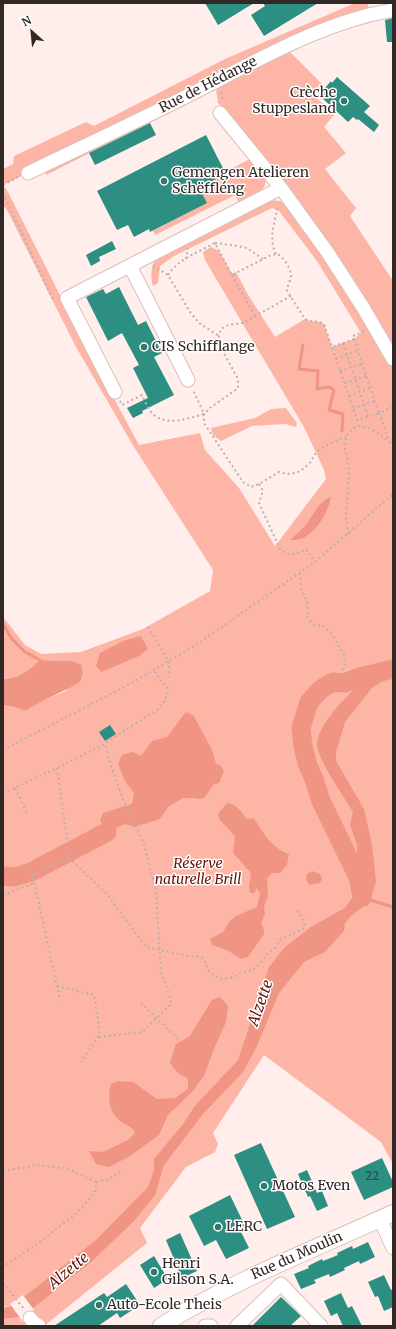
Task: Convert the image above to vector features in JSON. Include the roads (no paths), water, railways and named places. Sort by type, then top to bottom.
[{"type":"main road","name":"Rue du Moulin","points":[[161,1326],[195,1305],[236,1283],[386,1216]]},
{"type":"street","name":"Rue de Hédange","points":[[23,175],[292,44],[336,25],[369,14],[393,10]]},
{"type":"street","points":[[220,114],[281,188],[328,253],[364,309],[393,359]]},
{"type":"street","points":[[115,392],[67,298],[281,188]]},
{"type":"street","points":[[130,266],[188,380]]},
{"type":"street","points":[[386,1216],[393,1248]]},
{"type":"street","points":[[237,1326],[281,1284],[319,1325]]},
{"type":"street","points":[[205,1326],[211,1326]]},
{"type":"water","points":[[331,497],[327,510],[316,528],[306,536],[299,539],[290,540],[306,525],[320,504]]},
{"type":"water","points":[[141,636],[148,649],[139,656],[101,672],[96,666],[100,653],[123,641]]},
{"type":"water","points":[[40,660],[72,661],[81,664],[83,673],[80,682],[26,711],[3,705],[3,679],[18,676]]},
{"type":"water","name":"Alzette","points":[[393,667],[393,674],[372,688],[345,722],[336,752],[336,761],[364,809],[372,845],[376,882],[368,906],[363,907],[351,916],[345,923],[344,931],[325,952],[304,962],[279,993],[256,1048],[243,1072],[203,1114],[164,1165],[155,1195],[134,1221],[90,1263],[33,1308],[20,1317],[3,1319],[3,1308],[11,1306],[24,1297],[96,1240],[148,1187],[154,1170],[154,1159],[184,1123],[194,1107],[238,1060],[269,967],[285,947],[311,927],[345,908],[356,893],[358,877],[357,845],[350,825],[353,812],[322,760],[317,745],[318,738],[334,710],[357,687],[370,677]]},
{"type":"water","points":[[186,712],[194,716],[212,750],[216,764],[221,766],[224,771],[219,783],[214,784],[204,798],[183,798],[168,807],[160,819],[134,827],[125,824],[107,832],[100,821],[103,813],[132,804],[134,793],[125,781],[118,764],[122,755],[133,752],[141,756],[152,741],[167,737]]},
{"type":"water","points":[[227,803],[236,806],[247,819],[254,818],[264,834],[273,844],[283,852],[289,854],[287,865],[280,873],[272,873],[267,878],[268,896],[264,906],[265,913],[261,924],[264,929],[264,934],[248,957],[241,959],[227,950],[212,945],[210,939],[223,932],[229,922],[236,916],[257,907],[260,894],[257,888],[254,893],[250,893],[249,887],[251,873],[233,853],[235,836],[220,820],[218,814]]},
{"type":"water","points":[[312,871],[320,874],[322,878],[320,883],[309,885],[306,879],[307,874]]},
{"type":"water","points":[[220,997],[228,1006],[226,1022],[204,1076],[192,1092],[168,1115],[159,1135],[130,1156],[109,1167],[96,1164],[89,1151],[103,1152],[128,1140],[135,1133],[133,1129],[118,1119],[112,1111],[109,1101],[111,1084],[118,1081],[133,1082],[157,1099],[175,1098],[188,1089],[188,1079],[178,1073],[170,1063],[176,1044],[190,1036],[212,1000]]},
{"type":"waterway","points":[[303,345],[299,369],[318,371],[317,389],[329,387],[334,390],[329,410],[343,414],[342,431]]},
{"type":"waterway","points":[[3,624],[12,639],[25,652],[40,660]]},
{"type":"waterway","points":[[362,897],[358,877],[321,801],[307,763],[301,728],[309,702],[321,689],[333,682],[344,683],[360,677],[393,669]]},
{"type":"waterway","points":[[3,876],[14,877],[31,872],[107,832]]},
{"type":"waterway","points":[[367,899],[393,907]]},
{"type":"place","name":"Crèche Stuppesland","points":[[344,101]]},
{"type":"place","name":"Gemengen Atelieren Schëffléng","points":[[164,181]]},
{"type":"place","name":"CIS Schifflange","points":[[144,347]]},
{"type":"place","name":"Motos Even","points":[[264,1186]]},
{"type":"place","name":"LERC","points":[[218,1227]]},
{"type":"place","name":"Henri Gilson S.A.","points":[[154,1272]]},
{"type":"place","name":"Auto-Ecole Theis","points":[[99,1305]]},
{"type":"park label","name":"Réserve naturelle Brill","points":[[198,872]]}]
